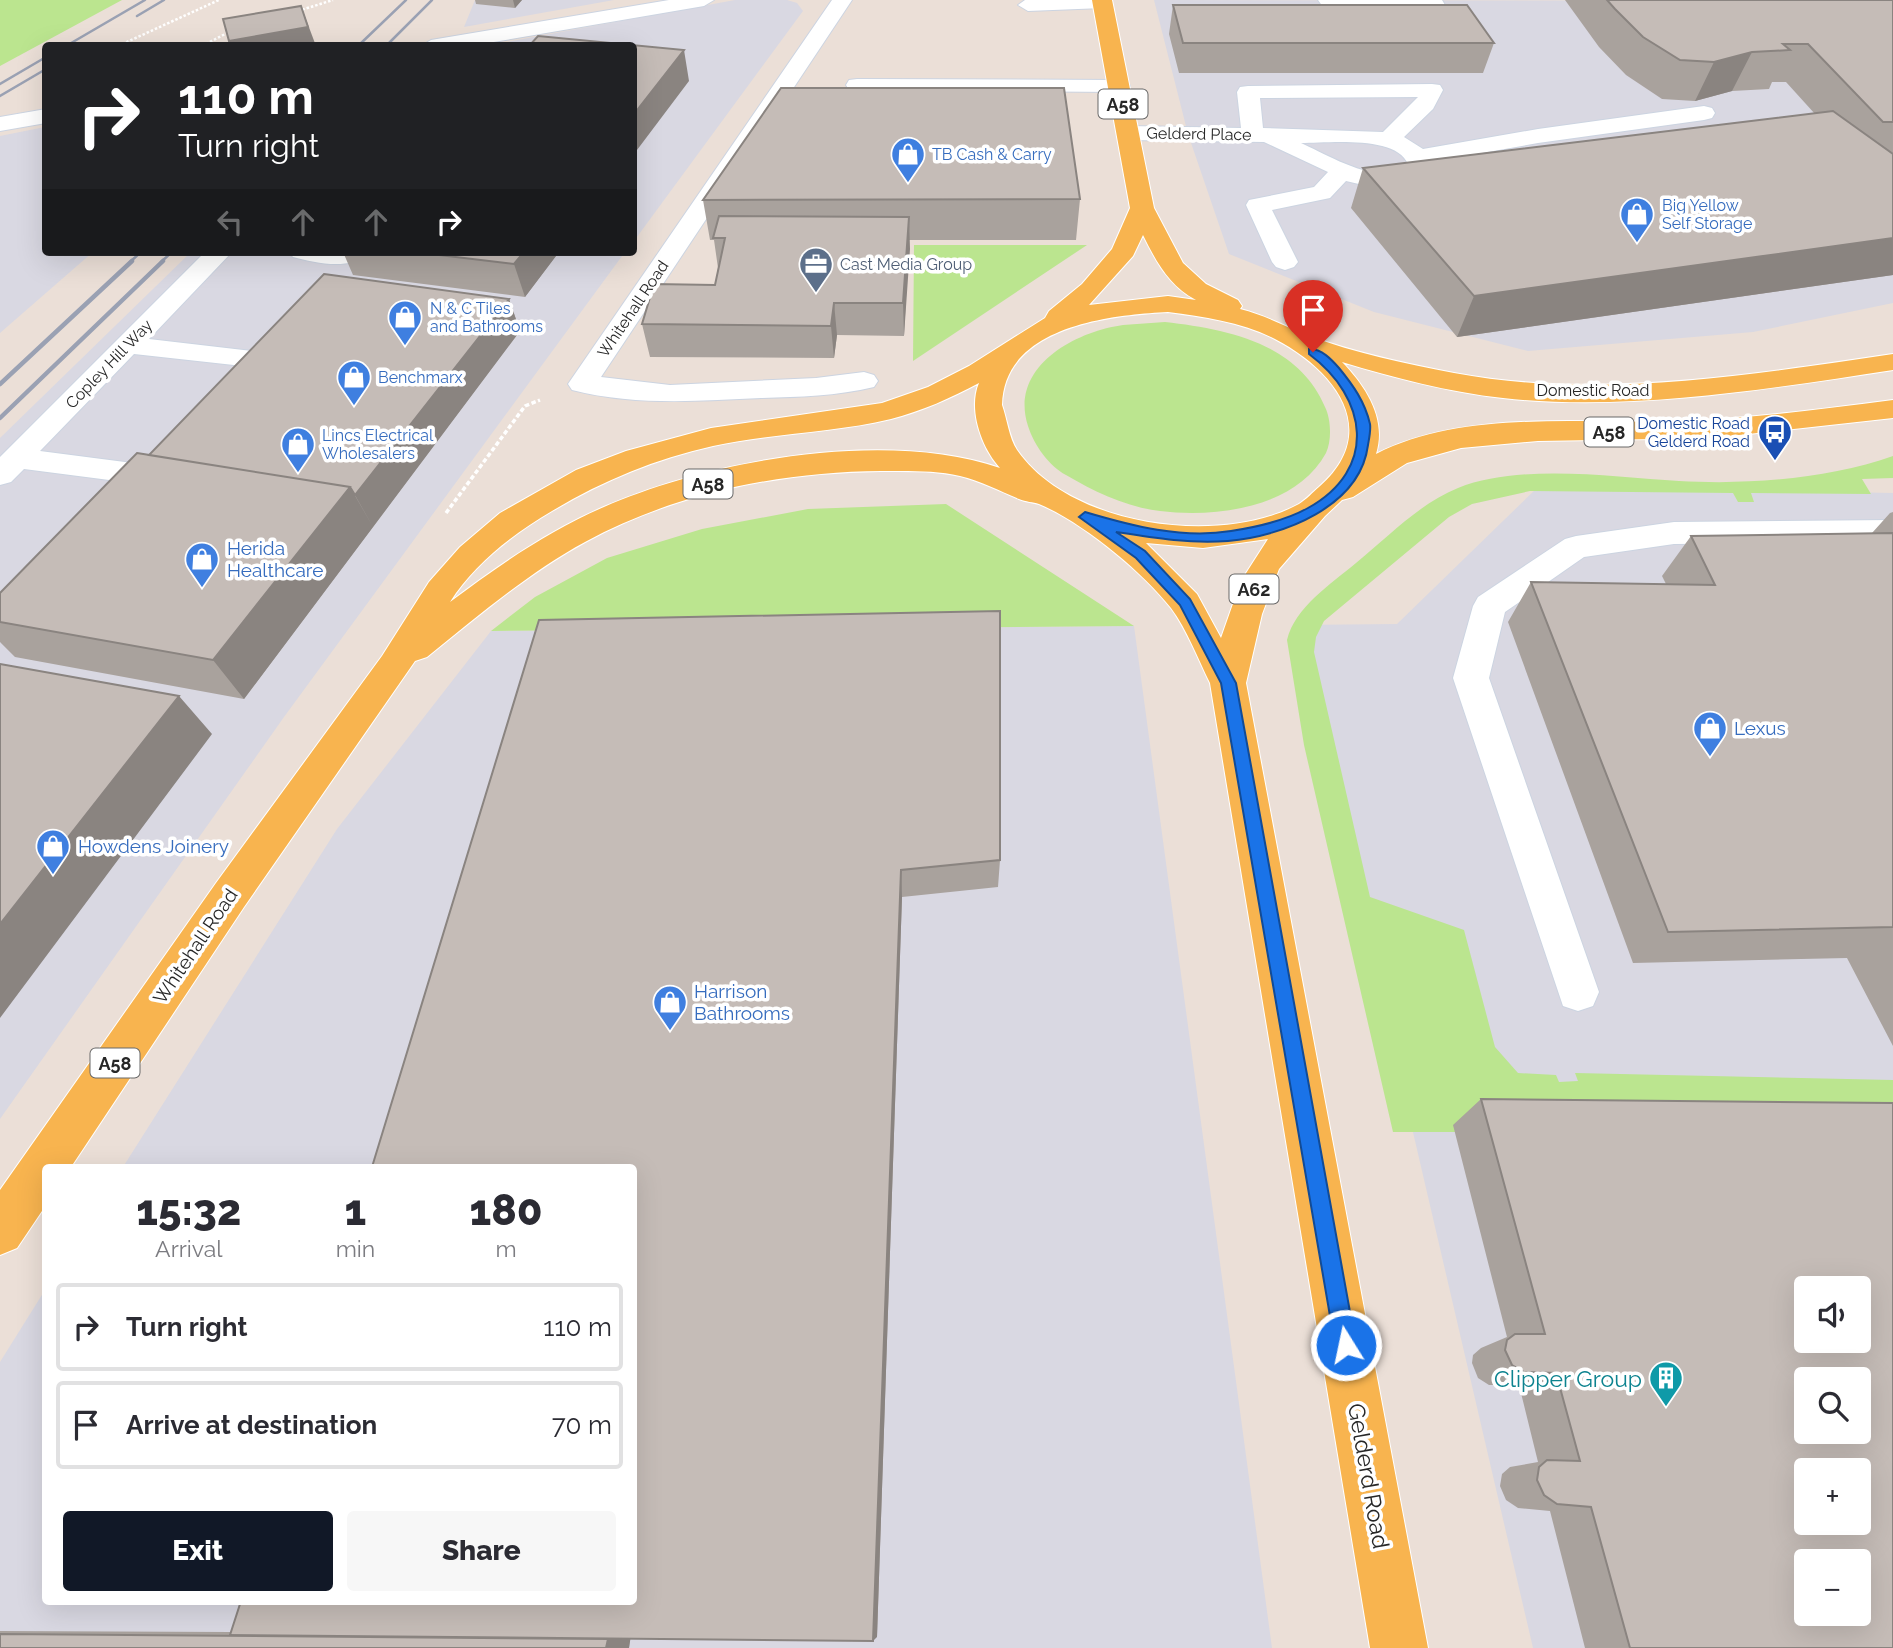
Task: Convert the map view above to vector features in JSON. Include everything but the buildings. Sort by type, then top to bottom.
[{"type":"main road","name":"A58","points":[[1019,346],[1091,290],[1124,251],[1142,208],[1102,1]]},
{"type":"main road","points":[[1142,208],[1172,267],[1197,290],[1297,340],[1329,363],[1352,391],[1365,426],[1360,461],[1325,502]]},
{"type":"main road","points":[[1046,327],[1079,314],[1121,306],[1168,304],[1214,309],[1259,322]]},
{"type":"main road","name":"Domestic Road","points":[[1297,340],[1391,368],[1455,382],[1502,389],[1559,392],[1657,390],[1771,380],[1893,362]]},
{"type":"main road","points":[[1019,346],[999,367],[987,403],[995,441],[1020,476],[1074,512]]},
{"type":"main road","name":"Whitehall Road","points":[[44,1164],[230,895],[394,665],[441,590],[471,555],[511,521],[587,477],[637,458],[711,437],[887,411],[938,393],[979,372],[1019,346]]},
{"type":"main road","name":"A58","points":[[1074,512],[1114,527],[1172,537],[1230,536],[1283,524],[1325,502],[1395,456],[1451,440],[1500,435],[1688,430],[1893,409]]},
{"type":"main road","name":"Whitehall Road","points":[[394,665],[476,600],[574,534],[647,502],[715,482],[805,465],[883,461],[949,465],[988,474],[1074,512]]},
{"type":"main road","name":"Gelderd Road","points":[[1228,683],[1244,615],[1258,578],[1275,552],[1325,502]]},
{"type":"main road","name":"Gelderd Road","points":[[1074,512],[1140,555],[1185,602],[1228,683],[1399,1648]]},
{"type":"main road","name":"Whitehall Road","points":[[1,1227],[42,1168]]},
{"type":"street","points":[[455,42],[704,0]]},
{"type":"street","name":"Whitehall Road","points":[[842,0],[582,384],[670,394],[816,387],[864,381]]},
{"type":"street","points":[[1338,3],[1435,5],[1432,0]]},
{"type":"street","points":[[1028,5],[1102,1]]},
{"type":"street","points":[[1325,22],[1353,22],[1338,3]]},
{"type":"street","points":[[857,85],[1119,86]]},
{"type":"street","points":[[905,109],[907,86]]},
{"type":"street","points":[[1261,136],[1248,92],[1432,90],[1425,104],[1389,139]]},
{"type":"street","points":[[1418,157],[1538,136],[1704,113]]},
{"type":"street","points":[[0,124],[42,117]]},
{"type":"street","name":"Gelderd Place","points":[[1128,133],[1374,137],[1389,139],[1412,150],[1420,164],[1418,171],[1398,179],[1369,179],[1342,171],[1261,136]]},
{"type":"street","points":[[1285,262],[1258,205],[1322,192],[1342,171]]},
{"type":"street","name":"Copley Hill Way","points":[[8,466],[215,256]]},
{"type":"street","points":[[336,256],[344,257]]},
{"type":"street","points":[[127,345],[252,359]]},
{"type":"street","points":[[8,466],[148,475]]},
{"type":"street","points":[[1578,992],[1471,678],[1490,606],[1576,547],[1674,533],[1893,531]]},
{"type":"path","points":[[127,42],[219,0]]},
{"type":"path","points":[[289,13],[332,0]]},
{"type":"path","points":[[210,42],[232,31]]},
{"type":"shaded area","points":[[475,0],[614,0],[464,27]]},
{"type":"shaded area","points":[[735,0],[787,0],[797,3],[803,11],[637,237],[637,42],[507,42]]},
{"type":"shaded area","points":[[1154,0],[1893,1],[1893,303],[1753,332],[1528,351],[1374,312],[1229,254],[1188,134]]},
{"type":"shaded area","points":[[42,128],[42,256],[88,256],[0,333],[0,136]]},
{"type":"shaded area","points":[[187,256],[622,256],[284,717],[0,1119],[0,438]]},
{"type":"shaded area","points":[[1539,486],[1893,493],[1893,1648],[1533,1648],[1295,625],[1397,624]]},
{"type":"shaded area","points":[[1134,626],[1272,1648],[0,1648],[0,1362],[42,1295],[42,1605],[637,1605],[637,1164],[125,1164],[337,829],[491,631]]},
{"type":"green space","points":[[0,0],[122,0],[42,42],[0,66]]},
{"type":"green space","points":[[914,245],[1087,245],[913,361]]},
{"type":"green space","points":[[1165,322],[1236,335],[1279,354],[1297,368],[1313,385],[1330,423],[1328,448],[1313,472],[1275,497],[1253,505],[1205,513],[1182,513],[1147,509],[1111,498],[1066,475],[1048,461],[1028,426],[1025,405],[1028,387],[1037,370],[1050,356],[1084,336],[1123,325]]},
{"type":"green space","points":[[1893,456],[1893,478],[1862,479],[1871,494],[1751,493],[1754,502],[1738,502],[1733,493],[1530,491],[1472,504],[1449,517],[1324,621],[1316,637],[1314,652],[1370,897],[1464,930],[1495,1047],[1518,1073],[1556,1075],[1559,1082],[1578,1081],[1575,1073],[1893,1080],[1893,1132],[1393,1132],[1304,745],[1287,640],[1298,617],[1325,588],[1417,511],[1444,494],[1483,480],[1509,476],[1567,474],[1705,482],[1760,481],[1842,470]]},
{"type":"green space","points":[[946,504],[1134,626],[491,631],[535,597],[607,558],[702,529],[808,509]]},
{"type":"railway","points":[[73,42],[145,0]]},
{"type":"railway","points":[[137,16],[164,0]]},
{"type":"railway","points":[[362,42],[406,0]]},
{"type":"railway","points":[[390,42],[432,0]]},
{"type":"railway","points":[[0,84],[42,59]]},
{"type":"railway","points":[[0,96],[42,71]]},
{"type":"railway","points":[[130,262],[137,256]]},
{"type":"railway","points":[[161,262],[168,256]]},
{"type":"railway","points":[[0,384],[132,261]]},
{"type":"railway","points":[[0,418],[163,261]]},
{"type":"place","name":"TB Cash & Carry","points":[[908,184]]},
{"type":"place","name":"Big Yellow Self Storage","points":[[1637,244]]},
{"type":"place","name":"Cast Media Group","points":[[816,294]]},
{"type":"place","name":"N & C Tiles and Bathrooms","points":[[405,347]]},
{"type":"place","name":"Benchmarx","points":[[354,407]]},
{"type":"place","name":"Domestic Road Gelderd Road","points":[[1775,462]]},
{"type":"place","name":"Lincs Electrical Wholesalers","points":[[298,474]]},
{"type":"place","name":"Herida Healthcare","points":[[202,589]]},
{"type":"place","name":"Lexus","points":[[1710,758]]},
{"type":"place","name":"Howdens Joinery","points":[[53,876]]},
{"type":"place","name":"Harrison Bathrooms","points":[[670,1032]]},
{"type":"place","name":"Clipper Group","points":[[1666,1408]]},
{"type":"route","points":[[1313,352],[1329,363],[1352,391],[1365,426],[1360,461],[1337,493],[1313,511],[1283,524],[1230,536],[1172,537],[1114,527],[1085,517],[1140,555],[1185,602],[1228,683],[1346,1345]]}]
